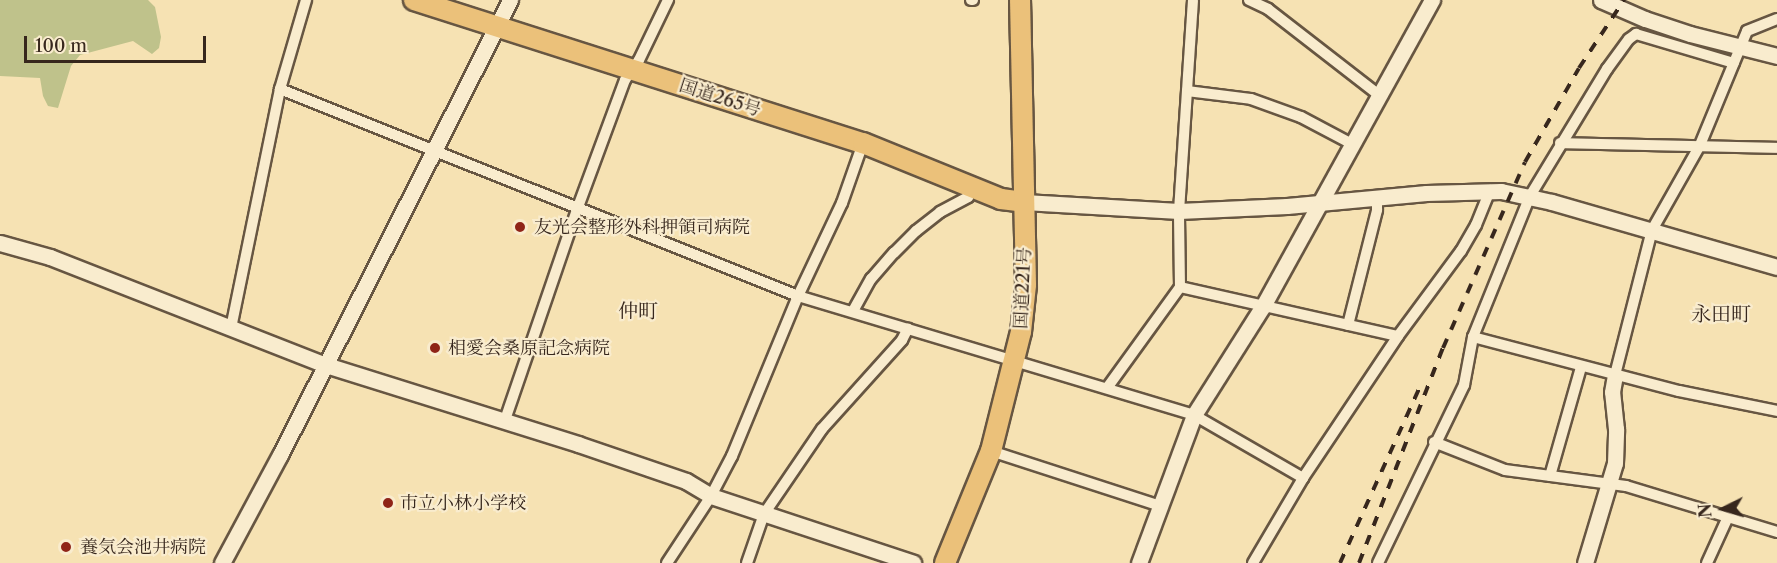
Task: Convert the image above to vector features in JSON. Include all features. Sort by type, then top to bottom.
[{"type":"highway","name":"国道265号","points":[[414,0],[863,143],[1001,199],[1024,202]]},
{"type":"highway","name":"国道221号","points":[[945,563],[991,451],[1016,361],[1026,285],[1020,0]]},
{"type":"street","points":[[231,328],[280,88],[306,0]]},
{"type":"street","points":[[222,563],[436,150],[510,0]]},
{"type":"street","points":[[505,420],[578,207],[631,70],[639,60],[668,0]]},
{"type":"street","points":[[1107,388],[1180,287],[1179,211],[1193,0]]},
{"type":"street","points":[[1249,0],[1268,9],[1379,95]]},
{"type":"street","points":[[1139,563],[1194,415],[1263,306],[1432,0]]},
{"type":"street","points":[[1601,0],[1645,19],[1777,56]]},
{"type":"street","points":[[1585,563],[1610,484],[1616,448],[1612,392],[1652,230],[1700,145],[1747,31],[1777,19]]},
{"type":"street","points":[[1378,563],[1434,442],[1464,385],[1473,337],[1530,196],[1606,69],[1633,35],[1640,34],[1734,63]]},
{"type":"street","points":[[280,88],[798,296],[1194,415],[1303,478]]},
{"type":"street","points":[[1187,91],[1251,99],[1301,117],[1353,144]]},
{"type":"street","points":[[667,563],[711,496],[732,456],[798,296],[842,202],[863,143]]},
{"type":"street","points":[[1560,143],[1777,148]]},
{"type":"street","points":[[853,311],[871,279],[916,231],[940,212],[968,197],[973,188]]},
{"type":"street","points":[[1024,202],[1179,211],[1490,190],[1530,196],[1777,267]]},
{"type":"street","points":[[1253,563],[1303,478],[1398,336],[1461,251],[1476,225],[1490,190]]},
{"type":"street","points":[[1348,325],[1377,210],[1377,197]]},
{"type":"street","points":[[0,243],[50,257],[326,365],[505,420],[686,481],[711,496],[913,563]]},
{"type":"street","points":[[1180,287],[1398,336]]},
{"type":"street","points":[[747,563],[764,514],[822,429],[902,340],[908,328]]},
{"type":"street","points":[[1473,337],[1615,375],[1777,411]]},
{"type":"street","points":[[1550,476],[1581,366]]},
{"type":"street","points":[[1434,442],[1505,470],[1626,486],[1777,532]]},
{"type":"street","points":[[991,451],[1160,506]]},
{"type":"street","points":[[1707,563],[1728,517]]},
{"type":"green space","points":[[0,0],[148,0],[155,7],[161,37],[159,48],[152,54],[133,41],[80,55],[71,66],[58,108],[48,106],[43,96],[40,78],[0,76]]},
{"type":"railway","points":[[1359,563],[1443,348],[1525,162],[1579,68],[1624,0]]},
{"type":"railway","points":[[1340,563],[1420,387]]},
{"type":"place","name":"友光会整形外科押領司病院","points":[[520,227]]},
{"type":"place","name":"相愛会桑原記念病院","points":[[435,348]]},
{"type":"place","name":"市立小林小学校","points":[[388,503]]},
{"type":"place","name":"養気会池井病院","points":[[66,547]]},
{"type":"district","name":"仲町","points":[[638,311]]},
{"type":"district","name":"永田町","points":[[1721,314]]}]
